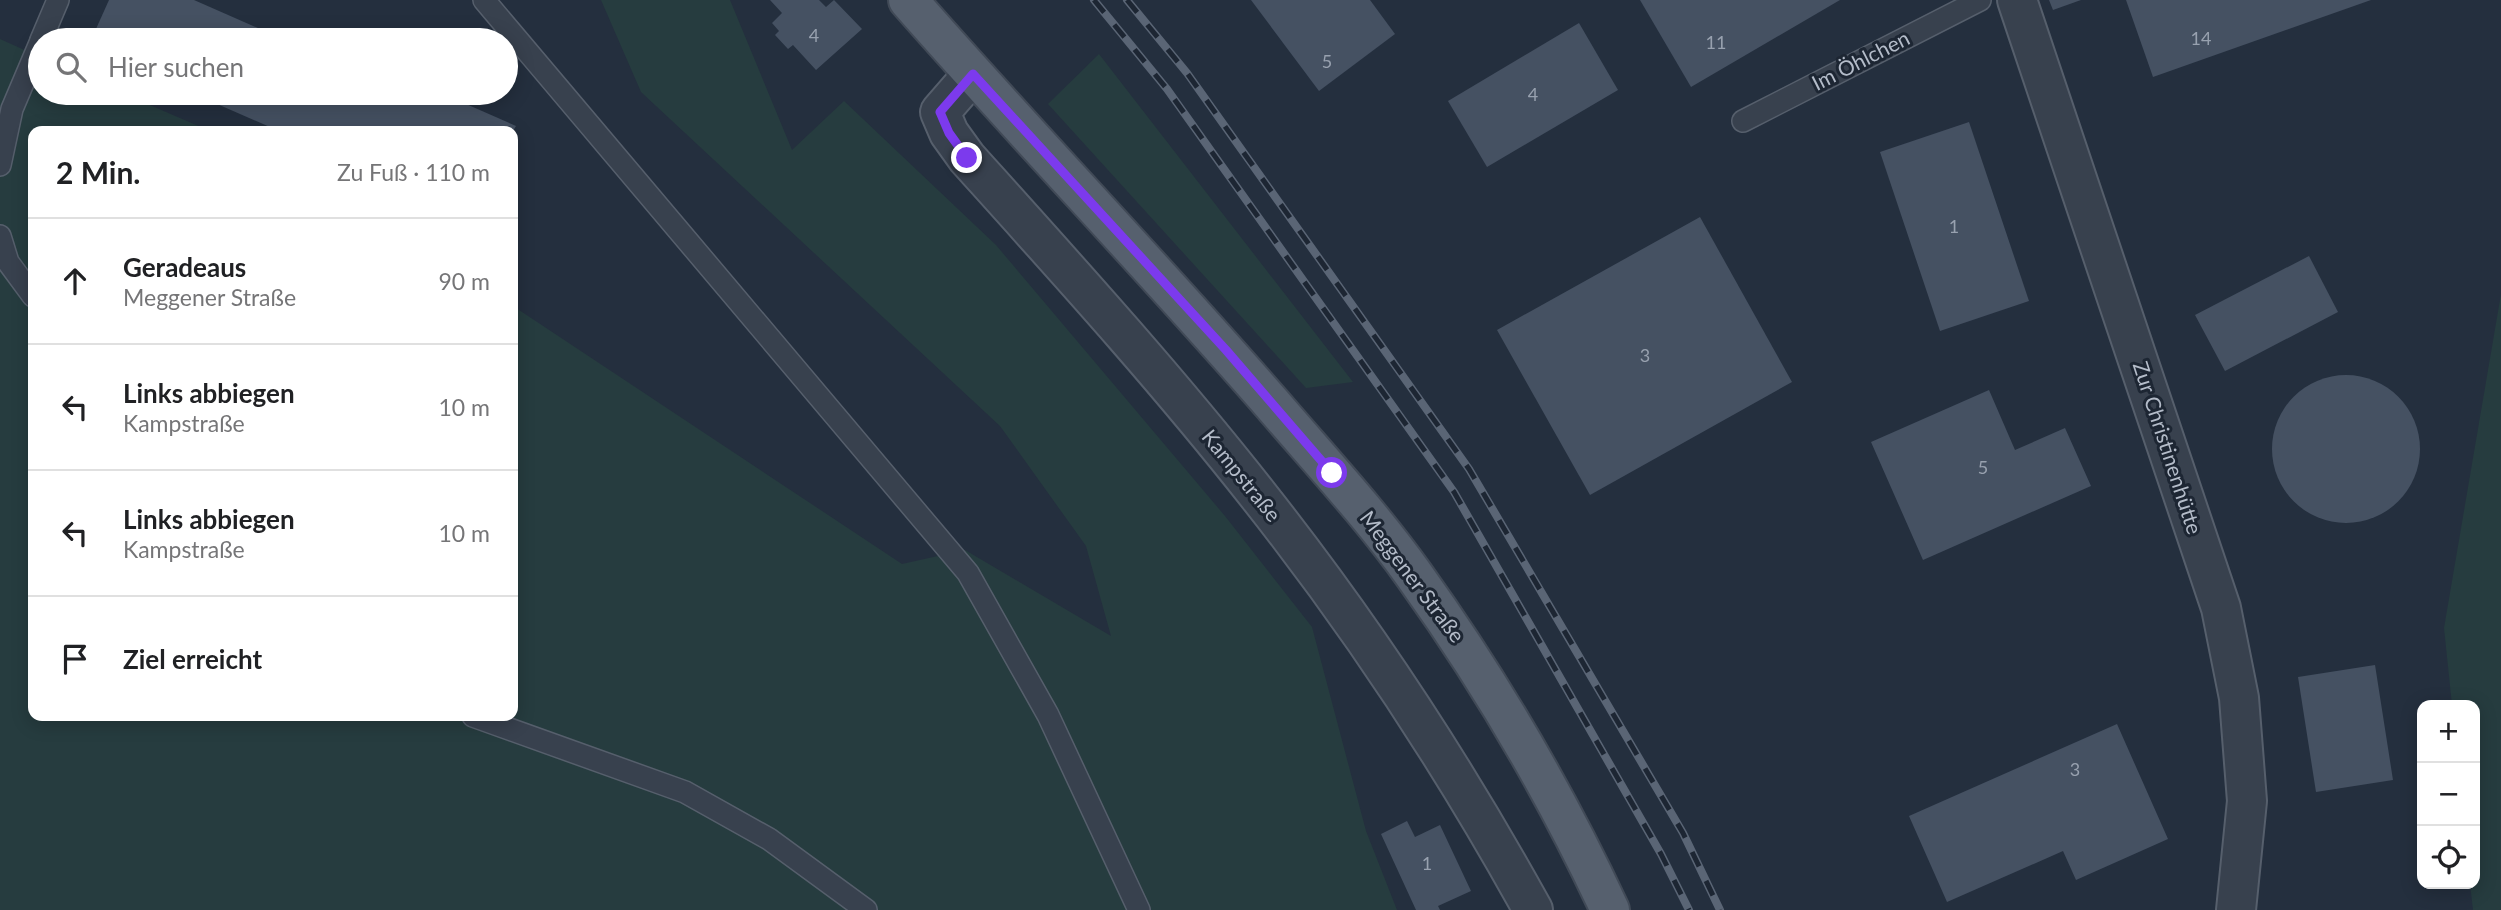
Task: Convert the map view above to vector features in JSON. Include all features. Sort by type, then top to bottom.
[{"type":"main road","name":"Meggener Straße","points":[[908,0],[1226,350],[1332,473],[1412,573],[1515,726],[1579,843],[1610,910]]},
{"type":"street","name":"Zur Christinenhütte","points":[[2017,0],[2221,608],[2239,698],[2247,801],[2236,910]]},
{"type":"street","name":"Kampstraße","points":[[973,74],[940,112],[949,133],[967,158],[1118,326],[1274,516],[1353,622],[1442,755],[1533,910]]},
{"type":"lane","points":[[47,28],[58,0]]},
{"type":"lane","points":[[484,0],[508,28]]},
{"type":"lane","name":"Im Öhlchen","points":[[1744,121],[1980,0]]},
{"type":"lane","points":[[518,40],[968,573],[1048,715],[1139,910]]},
{"type":"lane","points":[[0,164],[12,109],[28,72]]},
{"type":"lane","points":[[0,236],[8,262],[28,289]]},
{"type":"lane","points":[[487,721],[685,792],[769,839],[866,910]]},
{"type":"green space","points":[[601,0],[730,0],[792,150],[844,101],[996,245],[1225,516],[1312,627],[1366,831],[1397,910],[0,910],[0,39],[28,52],[28,105],[150,105],[198,126],[28,126],[28,721],[518,721],[518,309],[902,564],[965,550],[1111,636],[1086,546],[1000,426],[641,92]]},
{"type":"green space","points":[[1099,54],[1353,382],[1306,388],[1048,104]]},
{"type":"green space","points":[[2501,294],[2501,910],[2473,910],[2471,889],[2480,889],[2480,700],[2451,700],[2444,628]]},
{"type":"building","points":[[109,0],[194,0],[258,28],[96,28]]},
{"type":"building","points":[[770,0],[819,0],[826,7],[834,0],[862,29],[816,70],[793,45],[788,49],[775,35],[779,31],[772,23],[782,13]]},
{"type":"building","points":[[1251,0],[1370,0],[1395,34],[1319,91]]},
{"type":"building","points":[[1640,0],[1840,0],[1691,87]]},
{"type":"building","points":[[2049,0],[2081,0],[2053,10]]},
{"type":"building","points":[[2126,0],[2371,0],[2153,77]]},
{"type":"building","points":[[1579,23],[1618,90],[1487,167],[1448,101]]},
{"type":"building","points":[[219,105],[468,105],[516,126],[268,126]]},
{"type":"building","points":[[1969,122],[2029,301],[1940,331],[1880,152]]},
{"type":"building","points":[[1700,217],[1792,382],[1590,495],[1497,330]]},
{"type":"building","points":[[2309,256],[2338,312],[2225,371],[2195,315]]},
{"type":"building","points":[[2346,375],[2374,381],[2387,387],[2398,397],[2408,408],[2414,421],[2420,449],[2414,477],[2408,490],[2398,501],[2387,511],[2374,517],[2346,523],[2318,517],[2305,511],[2294,501],[2284,490],[2278,477],[2272,449],[2278,421],[2284,408],[2294,397],[2305,387],[2318,381]]},
{"type":"building","points":[[1989,390],[2015,450],[2065,428],[2091,486],[1923,560],[1871,442]]},
{"type":"building","points":[[2375,665],[2393,780],[2316,792],[2298,677]]},
{"type":"building","points":[[2117,724],[2168,839],[2076,880],[2063,851],[1947,902],[1909,816]]},
{"type":"building","points":[[1407,821],[1415,837],[1440,825],[1471,891],[1438,906],[1440,910],[1416,910],[1381,834]]},
{"type":"railway","points":[[1094,0],[1167,89],[1454,492],[1661,854],[1689,910]]},
{"type":"railway","points":[[1127,0],[1187,73],[1469,469],[1683,833],[1720,910]]},
{"type":"route","points":[[967,158],[949,133],[940,112],[973,74],[1226,350],[1332,473]]}]
